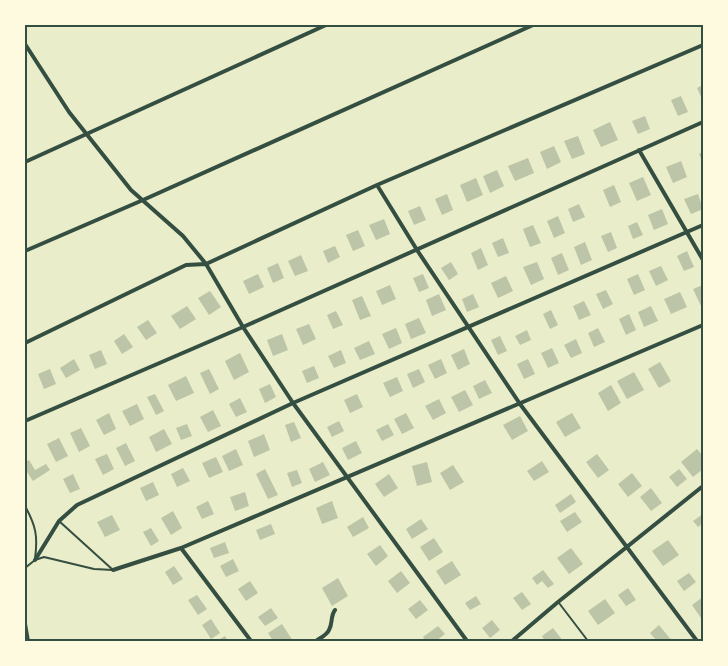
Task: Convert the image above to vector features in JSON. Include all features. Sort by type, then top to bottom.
[{"type":"street","points":[[25,162],[326,25]]},
{"type":"street","points":[[25,251],[533,25]]},
{"type":"street","points":[[25,44],[69,112],[132,190],[183,236],[206,264],[243,327],[293,403],[349,477],[467,641]]},
{"type":"street","points":[[25,343],[186,265],[206,264],[377,185],[703,45]]},
{"type":"street","points":[[25,421],[243,327],[703,122]]},
{"type":"street","points":[[639,150],[703,260]]},
{"type":"street","points":[[377,185],[417,250],[520,404],[697,641]]},
{"type":"street","points":[[35,560],[59,521],[77,505],[293,403],[703,225]]},
{"type":"street","points":[[113,570],[182,548],[703,324]]},
{"type":"street","points":[[512,641],[558,602],[702,488]]},
{"type":"street","points":[[182,548],[251,641]]},
{"type":"street","points":[[316,641],[330,629],[330,620],[335,610]]},
{"type":"street","points":[[25,624],[28,641]]},
{"type":"lane","points":[[25,506],[34,524],[37,541],[35,560]]},
{"type":"lane","points":[[59,521],[113,570]]},
{"type":"lane","points":[[25,568],[35,560],[44,557],[94,569],[113,570]]},
{"type":"lane","points":[[558,602],[588,641]]},
{"type":"building","points":[[703,85],[703,101],[697,88]]},
{"type":"building","points":[[681,96],[688,112],[678,116],[671,100]]},
{"type":"building","points":[[645,116],[650,129],[638,134],[632,121]]},
{"type":"building","points":[[610,122],[618,140],[601,147],[593,130]]},
{"type":"building","points":[[578,136],[585,154],[572,159],[564,141]]},
{"type":"building","points":[[554,146],[561,162],[547,169],[540,152]]},
{"type":"building","points":[[703,152],[703,163],[699,154]]},
{"type":"building","points":[[528,158],[534,173],[515,181],[508,166]]},
{"type":"building","points":[[681,161],[687,177],[673,183],[666,167]]},
{"type":"building","points":[[497,170],[504,186],[490,193],[483,176]]},
{"type":"building","points":[[643,177],[651,195],[637,201],[629,183]]},
{"type":"building","points":[[476,178],[483,195],[467,202],[460,185]]},
{"type":"building","points":[[614,185],[621,202],[610,207],[603,190]]},
{"type":"building","points":[[447,194],[453,210],[442,215],[435,199]]},
{"type":"building","points":[[698,194],[703,209],[691,214],[684,199]]},
{"type":"building","points":[[579,204],[585,217],[573,222],[568,209]]},
{"type":"building","points":[[420,206],[426,220],[414,225],[408,211]]},
{"type":"building","points":[[662,209],[668,224],[654,230],[648,215]]},
{"type":"building","points":[[558,216],[565,233],[554,238],[547,221]]},
{"type":"building","points":[[384,219],[390,234],[376,240],[369,225]]},
{"type":"building","points":[[637,222],[643,235],[633,239],[628,226]]},
{"type":"building","points":[[533,225],[541,243],[530,247],[523,229]]},
{"type":"building","points":[[358,230],[365,246],[353,251],[346,235]]},
{"type":"building","points":[[611,232],[617,248],[608,252],[601,236]]},
{"type":"building","points":[[503,238],[509,253],[498,257],[492,243]]},
{"type":"building","points":[[585,242],[592,260],[581,265],[574,247]]},
{"type":"building","points":[[335,246],[340,257],[328,263],[323,251]]},
{"type":"building","points":[[481,248],[488,265],[478,270],[471,253]]},
{"type":"building","points":[[687,251],[694,267],[684,271],[677,256]]},
{"type":"building","points":[[562,253],[569,270],[558,275],[551,258]]},
{"type":"building","points":[[301,255],[308,271],[295,276],[288,261]]},
{"type":"building","points":[[451,262],[458,274],[449,280],[441,268]]},
{"type":"building","points":[[537,262],[544,279],[531,285],[523,267]]},
{"type":"building","points":[[278,263],[284,278],[273,283],[267,268]]},
{"type":"building","points":[[661,266],[668,280],[656,286],[649,271]]},
{"type":"building","points":[[258,274],[264,287],[249,294],[243,281]]},
{"type":"building","points":[[423,274],[429,288],[419,292],[413,278]]},
{"type":"building","points":[[638,274],[645,290],[634,295],[627,279]]},
{"type":"building","points":[[506,276],[513,291],[498,298],[491,283]]},
{"type":"building","points":[[390,285],[396,299],[382,305],[376,291]]},
{"type":"building","points":[[703,285],[703,305],[701,306],[693,289]]},
{"type":"building","points":[[606,290],[613,304],[603,309],[596,294]]},
{"type":"building","points":[[210,291],[221,307],[209,315],[198,298]]},
{"type":"building","points":[[680,292],[687,307],[671,314],[664,299]]},
{"type":"building","points":[[439,294],[446,310],[432,316],[426,300]]},
{"type":"building","points":[[473,294],[479,307],[467,312],[462,299]]},
{"type":"building","points":[[362,296],[371,316],[360,320],[352,300]]},
{"type":"building","points":[[584,301],[591,315],[579,320],[573,306]]},
{"type":"building","points":[[187,306],[196,319],[180,329],[171,316]]},
{"type":"building","points":[[651,306],[658,321],[644,327],[638,312]]},
{"type":"building","points":[[551,310],[558,325],[550,329],[543,314]]},
{"type":"building","points":[[336,311],[343,325],[333,329],[327,315]]},
{"type":"building","points":[[629,314],[636,330],[626,335],[619,319]]},
{"type":"building","points":[[419,318],[426,333],[411,339],[405,324]]},
{"type":"building","points":[[148,320],[157,333],[146,340],[137,327]]},
{"type":"building","points":[[309,324],[316,339],[303,345],[296,329]]},
{"type":"building","points":[[396,328],[402,343],[389,349],[382,334]]},
{"type":"building","points":[[598,328],[605,342],[594,347],[588,333]]},
{"type":"building","points":[[527,330],[531,340],[520,345],[515,336]]},
{"type":"building","points":[[124,334],[133,347],[122,354],[114,341]]},
{"type":"building","points":[[282,334],[288,350],[273,356],[267,340]]},
{"type":"building","points":[[500,336],[507,351],[498,355],[491,340]]},
{"type":"building","points":[[576,339],[582,353],[571,358],[564,345]]},
{"type":"building","points":[[369,341],[375,354],[360,360],[354,348]]},
{"type":"building","points":[[552,348],[559,363],[548,368],[541,353]]},
{"type":"building","points":[[464,349],[470,364],[458,370],[451,355]]},
{"type":"building","points":[[101,350],[107,364],[95,369],[89,355]]},
{"type":"building","points":[[341,350],[346,363],[334,368],[328,356]]},
{"type":"building","points":[[240,353],[249,372],[234,380],[225,361]]},
{"type":"building","points":[[74,359],[80,370],[66,378],[60,368]]},
{"type":"building","points":[[441,359],[447,373],[435,379],[428,365]]},
{"type":"building","points":[[528,359],[535,374],[524,379],[517,364]]},
{"type":"building","points":[[660,362],[671,381],[659,388],[648,369]]},
{"type":"building","points":[[314,366],[319,378],[307,383],[302,371]]},
{"type":"building","points":[[50,369],[56,384],[44,389],[38,374]]},
{"type":"building","points":[[209,369],[219,389],[210,394],[200,373]]},
{"type":"building","points":[[419,369],[425,382],[413,388],[407,374]]},
{"type":"building","points":[[634,372],[644,390],[627,399],[617,381]]},
{"type":"building","points":[[186,376],[194,393],[176,401],[168,385]]},
{"type":"building","points":[[397,377],[403,391],[390,397],[383,383]]},
{"type":"building","points":[[485,380],[492,393],[479,399],[473,386]]},
{"type":"building","points":[[270,384],[276,397],[265,403],[259,389]]},
{"type":"building","points":[[611,385],[621,403],[608,411],[598,393]]},
{"type":"building","points":[[465,390],[473,405],[459,412],[451,397]]},
{"type":"building","points":[[155,394],[164,411],[156,415],[147,397]]},
{"type":"building","points":[[357,394],[363,407],[350,413],[344,400]]},
{"type":"building","points":[[240,398],[247,412],[236,417],[229,404]]},
{"type":"building","points":[[439,399],[446,413],[433,420],[425,406]]},
{"type":"building","points":[[137,404],[144,419],[130,426],[122,411]]},
{"type":"building","points":[[213,410],[221,426],[208,432],[200,417]]},
{"type":"building","points":[[109,413],[116,429],[104,435],[96,420]]},
{"type":"building","points":[[406,413],[414,428],[402,434],[394,419]]},
{"type":"building","points":[[572,413],[581,428],[565,437],[556,422]]},
{"type":"building","points":[[520,416],[528,431],[512,440],[503,425]]},
{"type":"building","points":[[339,421],[344,431],[332,437],[327,427]]},
{"type":"building","points":[[294,422],[301,438],[291,442],[285,425]]},
{"type":"building","points":[[187,424],[192,436],[181,440],[176,428]]},
{"type":"building","points":[[388,424],[394,435],[382,441],[376,430]]},
{"type":"building","points":[[81,428],[90,446],[79,452],[70,433]]},
{"type":"building","points":[[164,429],[172,444],[156,452],[149,437]]},
{"type":"building","points":[[264,434],[270,450],[254,457],[248,441]]},
{"type":"building","points":[[59,438],[68,456],[56,462],[47,444]]},
{"type":"building","points":[[356,441],[362,453],[348,460],[342,448]]},
{"type":"building","points":[[126,443],[135,461],[125,466],[116,448]]},
{"type":"building","points":[[236,449],[243,465],[229,471],[222,456]]},
{"type":"building","points":[[697,449],[703,456],[703,469],[693,477],[681,462]]},
{"type":"building","points":[[107,454],[114,469],[103,475],[95,459]]},
{"type":"building","points":[[597,454],[609,470],[598,478],[586,462]]},
{"type":"building","points":[[216,457],[223,472],[209,478],[202,463]]},
{"type":"building","points":[[29,460],[35,470],[46,464],[50,470],[33,481],[25,469],[25,462]]},
{"type":"building","points":[[542,461],[549,472],[534,481],[527,471]]},
{"type":"building","points":[[323,462],[330,475],[315,482],[309,469]]},
{"type":"building","points":[[427,462],[432,482],[417,486],[412,466]]},
{"type":"building","points":[[453,465],[464,482],[450,490],[440,473]]},
{"type":"building","points":[[183,468],[190,481],[177,487],[171,474]]},
{"type":"building","points":[[265,469],[278,495],[268,499],[256,474]]},
{"type":"building","points":[[679,469],[687,479],[677,487],[669,477]]},
{"type":"building","points":[[297,470],[302,483],[292,487],[287,473]]},
{"type":"building","points":[[632,473],[642,486],[628,497],[618,484]]},
{"type":"building","points":[[73,474],[80,489],[70,493],[63,479]]},
{"type":"building","points":[[389,474],[398,488],[384,497],[375,484]]},
{"type":"building","points":[[153,482],[159,495],[146,501],[140,488]]},
{"type":"building","points":[[651,488],[662,503],[651,511],[640,497]]},
{"type":"building","points":[[245,492],[249,506],[235,511],[230,497]]},
{"type":"building","points":[[571,494],[576,502],[560,513],[555,505]]},
{"type":"building","points":[[208,501],[214,514],[202,519],[196,507]]},
{"type":"building","points":[[332,501],[338,518],[322,524],[316,508]]},
{"type":"building","points":[[173,511],[182,528],[171,535],[161,518]]},
{"type":"building","points":[[575,512],[582,522],[567,532],[560,521]]},
{"type":"building","points":[[703,514],[703,523],[698,527],[693,521]]},
{"type":"building","points":[[112,515],[120,530],[105,537],[97,522]]},
{"type":"building","points":[[363,517],[369,528],[353,537],[347,527]]},
{"type":"building","points":[[421,519],[428,529],[412,539],[406,529]]},
{"type":"building","points":[[271,524],[275,534],[260,540],[256,530]]},
{"type":"building","points":[[151,528],[159,541],[151,546],[143,532]]},
{"type":"building","points":[[434,538],[443,552],[429,561],[420,547]]},
{"type":"building","points":[[668,540],[679,555],[663,566],[652,551]]},
{"type":"building","points":[[225,542],[229,553],[214,558],[210,548]]},
{"type":"building","points":[[380,545],[388,556],[376,566],[367,554]]},
{"type":"building","points":[[571,548],[583,564],[569,574],[557,558]]},
{"type":"building","points":[[233,559],[239,571],[226,577],[220,566]]},
{"type":"building","points":[[452,561],[461,575],[445,585],[436,571]]},
{"type":"building","points":[[174,566],[183,579],[173,585],[165,572]]},
{"type":"building","points":[[543,570],[554,584],[548,588],[542,581],[537,585],[532,578]]},
{"type":"building","points":[[401,571],[410,583],[397,593],[388,581]]},
{"type":"building","points":[[689,573],[696,582],[684,591],[677,581]]},
{"type":"building","points":[[338,578],[348,596],[332,606],[322,588]]},
{"type":"building","points":[[250,581],[258,593],[246,601],[238,589]]},
{"type":"building","points":[[628,588],[636,600],[626,606],[618,595]]},
{"type":"building","points":[[522,592],[531,604],[522,610],[513,598]]},
{"type":"building","points":[[197,595],[207,609],[198,615],[188,600]]},
{"type":"building","points":[[476,596],[481,604],[470,610],[465,603]]},
{"type":"building","points":[[703,597],[703,617],[701,618],[692,605]]},
{"type":"building","points":[[605,599],[615,613],[598,625],[588,611]]},
{"type":"building","points":[[420,600],[428,610],[416,619],[408,609]]},
{"type":"building","points":[[271,608],[278,618],[265,626],[258,617]]},
{"type":"building","points":[[211,619],[220,633],[211,639],[202,625]]},
{"type":"building","points":[[492,620],[500,630],[490,638],[482,628]]},
{"type":"building","points":[[282,624],[293,641],[273,641],[268,633]]},
{"type":"building","points":[[659,625],[672,641],[657,641],[650,633]]},
{"type":"building","points":[[438,626],[445,634],[436,641],[425,641],[423,637]]},
{"type":"building","points":[[553,628],[563,641],[545,641],[542,636]]},
{"type":"building","points":[[225,636],[228,641],[217,641]]}]
